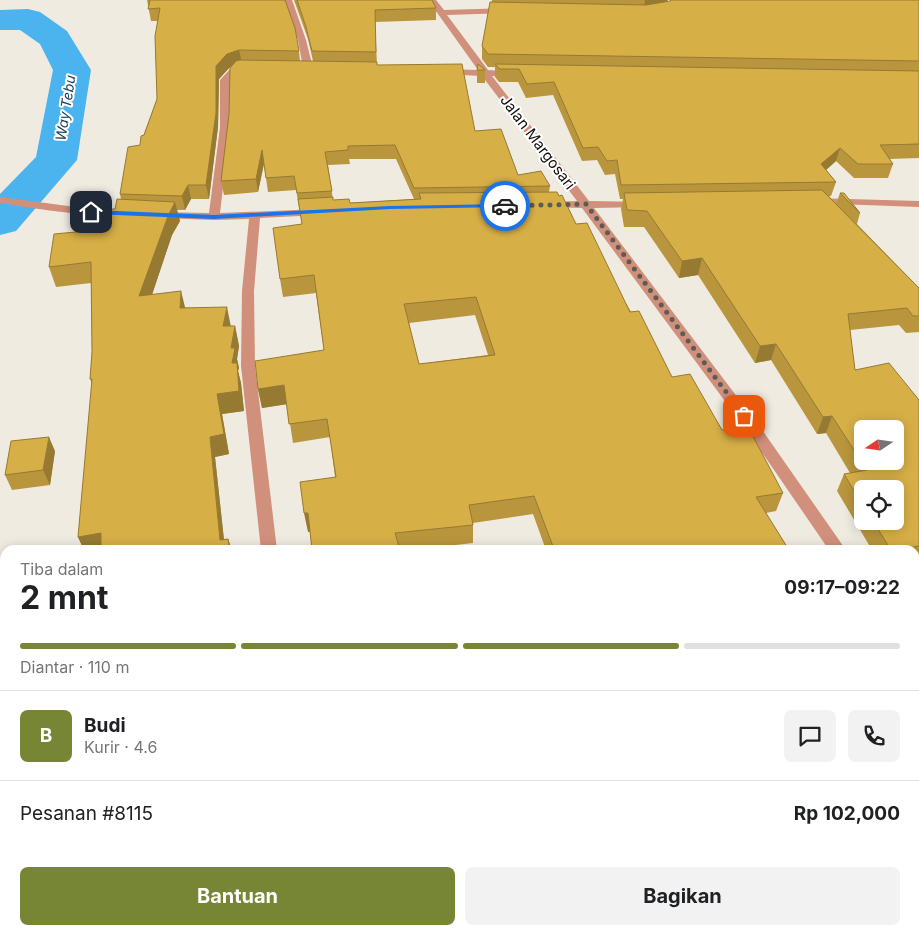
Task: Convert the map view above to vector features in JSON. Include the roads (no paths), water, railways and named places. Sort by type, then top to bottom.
[{"type":"street","points":[[288,0],[302,40],[308,68]]},
{"type":"street","name":"Jalan Margosari","points":[[432,0],[755,431],[835,545]]},
{"type":"street","points":[[442,13],[520,10]]},
{"type":"street","points":[[214,217],[225,127],[225,80],[234,70],[262,68]]},
{"type":"street","points":[[436,72],[524,74]]},
{"type":"street","points":[[0,200],[91,212],[214,217],[332,211]]},
{"type":"street","points":[[802,201],[919,204]]},
{"type":"street","points":[[822,201],[834,214]]},
{"type":"street","points":[[537,205],[654,204]]},
{"type":"street","points":[[255,216],[248,291],[248,366],[268,545]]},
{"type":"waterway","name":"Way Tebu","points":[[0,20],[28,19],[55,38],[72,70],[56,160],[0,221]]}]
